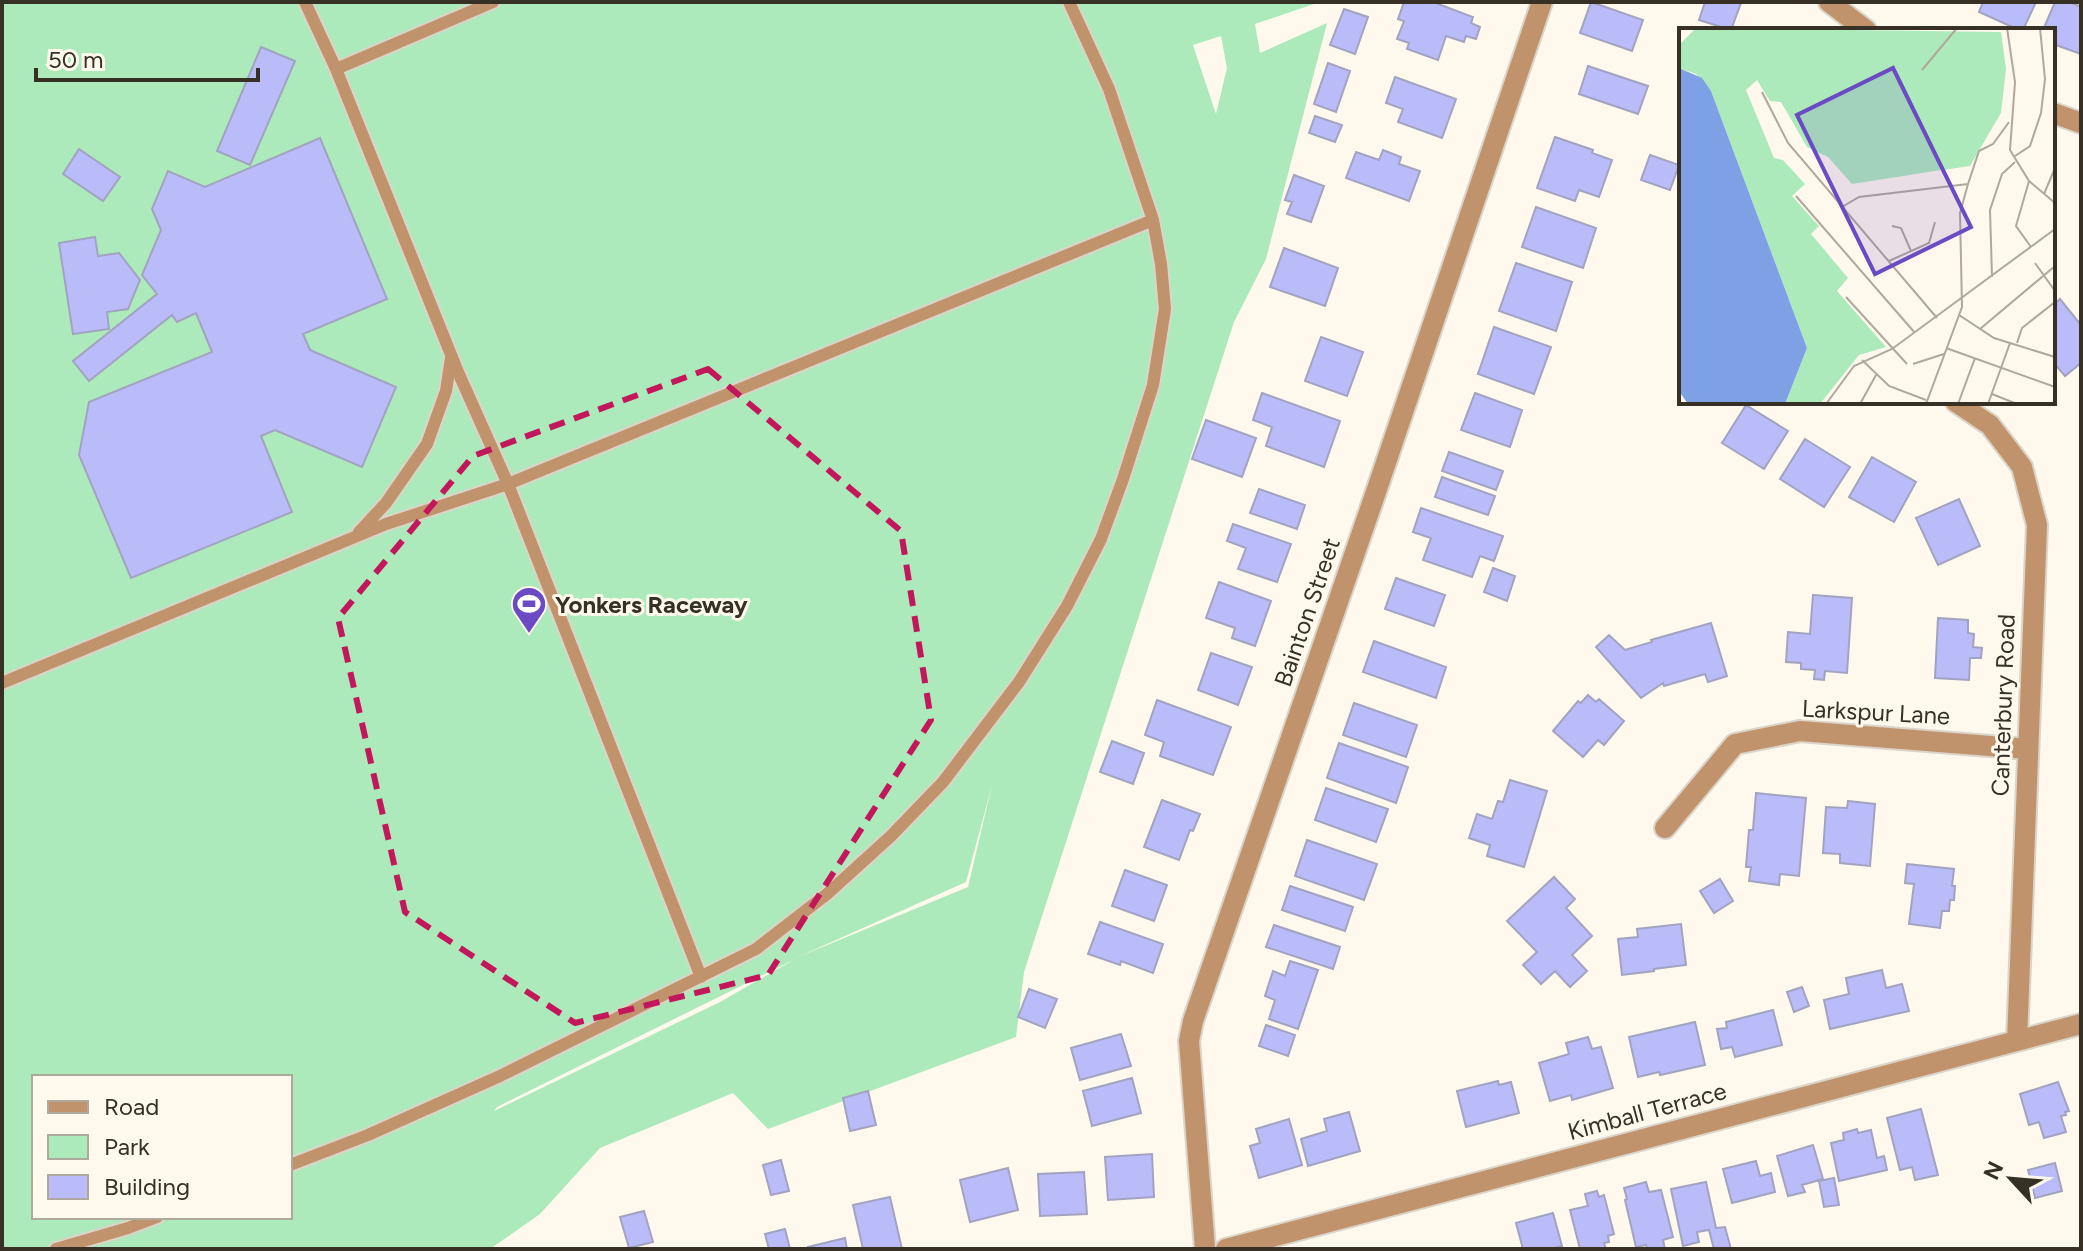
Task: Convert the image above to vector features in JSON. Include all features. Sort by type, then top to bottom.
[{"type":"street","name":"Bainton Street","points":[[1205,1249],[1189,1041],[1193,1021],[1542,2]]},
{"type":"street","points":[[1829,2],[1863,28]]},
{"type":"street","points":[[2055,114],[2081,123]]},
{"type":"street","name":"Canterbury Road","points":[[1959,404],[1990,425],[2022,467],[2037,525],[2017,1041]]},
{"type":"street","name":"Larkspur Lane","points":[[1665,828],[1735,744],[1800,731],[2028,749]]},
{"type":"street","name":"Kimball Terrace","points":[[1226,1249],[2081,1024]]},
{"type":"lane","points":[[305,2],[336,69],[451,355],[508,484],[701,977]]},
{"type":"lane","points":[[336,69],[493,2]]},
{"type":"lane","points":[[292,1164],[368,1135],[486,1082],[756,949],[827,894],[891,836],[943,782],[1019,682],[1067,606],[1101,539],[1153,385],[1165,309],[1153,220],[1109,89],[1069,2]]},
{"type":"lane","points":[[2,683],[355,536],[508,484],[1153,220]]},
{"type":"lane","points":[[355,536],[386,503],[427,444],[446,391],[451,355]]},
{"type":"lane","points":[[56,1249],[152,1219]]},
{"type":"highlighted area","points":[[708,369],[901,531],[931,720],[768,975],[575,1023],[405,912],[338,618],[473,456]]},
{"type":"green space","name":"Yonkers Raceway","points":[[2,2],[1320,2],[1255,24],[1260,53],[1327,23],[1266,259],[1234,322],[1024,972],[1016,1037],[768,1129],[733,1093],[600,1148],[540,1214],[490,1249],[2,1249]],"holes":[[[1221,36],[1227,68],[1216,114],[1193,45]],[[992,785],[968,887],[798,957],[966,882]],[[795,959],[720,1002],[494,1111],[497,1107]]]},
{"type":"building","points":[[1404,2],[1433,2],[1473,17],[1471,23],[1480,27],[1476,39],[1466,36],[1464,42],[1446,36],[1438,60],[1407,49],[1409,43],[1397,39],[1404,21],[1398,19]]},
{"type":"building","points":[[1591,2],[1643,20],[1632,51],[1580,33]]},
{"type":"building","points":[[1705,2],[1741,3],[1732,28],[1699,20]]},
{"type":"building","points":[[1983,2],[2036,2],[2024,28],[2015,28],[1979,12]]},
{"type":"building","points":[[2055,2],[2070,2],[2081,7],[2081,54],[2055,45],[2055,28],[2044,28]]},
{"type":"building","points":[[1344,9],[1368,17],[1355,54],[1330,45]]},
{"type":"building","points":[[261,47],[295,61],[250,165],[217,151]]},
{"type":"building","points":[[1328,63],[1350,71],[1336,112],[1314,104]]},
{"type":"building","points":[[1588,66],[1648,86],[1638,114],[1579,94]]},
{"type":"building","points":[[1395,77],[1456,99],[1442,138],[1398,122],[1403,109],[1386,103]]},
{"type":"building","points":[[1315,116],[1342,125],[1335,142],[1309,133]]},
{"type":"building","points":[[1555,137],[1612,160],[1599,197],[1579,190],[1575,201],[1537,188]]},
{"type":"building","points":[[320,138],[387,299],[303,334],[310,350],[396,387],[362,467],[275,430],[261,436],[292,512],[131,578],[79,455],[89,402],[212,352],[196,313],[177,322],[172,315],[89,381],[73,361],[157,294],[142,275],[161,230],[152,209],[168,171],[205,187]]},
{"type":"building","points":[[79,149],[120,177],[103,201],[63,174]]},
{"type":"building","points":[[1383,150],[1401,157],[1399,164],[1420,171],[1409,201],[1346,178],[1356,152],[1379,160]]},
{"type":"building","points":[[1650,155],[1679,165],[1670,190],[1641,180]]},
{"type":"building","points":[[1294,175],[1324,186],[1311,222],[1287,214],[1292,202],[1285,200]]},
{"type":"building","points":[[1536,207],[1596,228],[1583,268],[1522,247]]},
{"type":"building","points":[[95,237],[98,256],[119,253],[140,280],[128,309],[107,312],[109,329],[73,334],[59,243]]},
{"type":"building","points":[[1284,248],[1338,268],[1325,306],[1270,287]]},
{"type":"building","points":[[1516,263],[1572,282],[1556,331],[1499,311]]},
{"type":"building","points":[[2060,299],[2081,325],[2081,363],[2065,376],[2055,364],[2055,303]]},
{"type":"building","points":[[1494,327],[1551,347],[1534,394],[1478,374]]},
{"type":"building","points":[[1321,337],[1363,352],[1347,396],[1305,381]]},
{"type":"building","points":[[1262,393],[1340,421],[1324,467],[1266,446],[1272,427],[1253,420]]},
{"type":"building","points":[[1475,393],[1522,410],[1510,447],[1461,430]]},
{"type":"building","points":[[1746,405],[1788,431],[1764,469],[1722,443]]},
{"type":"building","points":[[1206,420],[1256,438],[1242,477],[1192,459]]},
{"type":"building","points":[[1805,439],[1850,467],[1824,507],[1780,479]]},
{"type":"building","points":[[1449,452],[1503,471],[1496,490],[1442,471]]},
{"type":"building","points":[[1872,457],[1916,482],[1894,522],[1849,497]]},
{"type":"building","points":[[1442,477],[1495,496],[1488,515],[1435,497]]},
{"type":"building","points":[[1259,489],[1305,505],[1297,529],[1250,513]]},
{"type":"building","points":[[1959,499],[1980,546],[1938,565],[1916,518]]},
{"type":"building","points":[[1421,508],[1503,536],[1494,561],[1480,556],[1472,577],[1423,560],[1431,538],[1413,532]]},
{"type":"building","points":[[1233,524],[1291,544],[1277,582],[1238,569],[1246,548],[1227,541]]},
{"type":"building","points":[[1493,568],[1515,576],[1507,601],[1484,592]]},
{"type":"building","points":[[1396,578],[1445,595],[1434,626],[1385,609]]},
{"type":"building","points":[[1219,582],[1271,601],[1255,646],[1232,638],[1235,628],[1206,618]]},
{"type":"building","points":[[1813,595],[1852,598],[1847,673],[1825,671],[1824,680],[1814,679],[1815,670],[1801,669],[1801,663],[1786,662],[1788,632],[1810,634]]},
{"type":"building","points":[[1938,618],[1968,620],[1968,633],[1974,634],[1973,647],[1982,648],[1981,658],[1970,658],[1969,680],[1935,678]]},
{"type":"building","points":[[1711,623],[1727,676],[1708,682],[1705,674],[1664,686],[1663,683],[1641,698],[1596,647],[1609,635],[1625,650]]},
{"type":"building","points":[[1374,641],[1446,667],[1436,698],[1363,672]]},
{"type":"building","points":[[1211,653],[1252,667],[1238,705],[1198,690]]},
{"type":"building","points":[[1588,695],[1596,702],[1599,699],[1624,721],[1604,745],[1598,740],[1583,757],[1553,731],[1578,701],[1581,703]]},
{"type":"building","points":[[1157,700],[1231,727],[1213,775],[1160,756],[1164,742],[1145,735]]},
{"type":"building","points":[[1354,703],[1417,725],[1406,757],[1343,735]]},
{"type":"building","points":[[1112,741],[1144,753],[1133,784],[1100,772]]},
{"type":"building","points":[[1339,743],[1408,767],[1396,803],[1327,778]]},
{"type":"building","points":[[1510,780],[1547,791],[1524,867],[1487,856],[1490,845],[1469,838],[1477,814],[1492,819],[1498,801],[1503,802]]},
{"type":"building","points":[[1326,788],[1388,809],[1376,842],[1315,820]]},
{"type":"building","points":[[1756,793],[1806,798],[1799,876],[1780,874],[1779,885],[1749,881],[1751,867],[1746,867]]},
{"type":"building","points":[[1162,800],[1200,814],[1193,831],[1190,830],[1179,860],[1144,847]]},
{"type":"building","points":[[1848,801],[1875,804],[1870,866],[1840,863],[1840,854],[1823,853],[1826,807],[1847,808]]},
{"type":"building","points":[[1307,840],[1377,864],[1364,900],[1295,876]]},
{"type":"building","points":[[1907,864],[1954,869],[1954,900],[1950,900],[1949,911],[1942,911],[1940,928],[1909,924],[1914,884],[1905,883]]},
{"type":"building","points":[[1125,870],[1167,885],[1154,921],[1112,906]]},
{"type":"building","points":[[1554,877],[1575,899],[1566,908],[1592,936],[1572,955],[1587,971],[1570,987],[1555,971],[1541,984],[1523,965],[1537,952],[1507,921]]},
{"type":"building","points":[[1720,879],[1733,901],[1714,913],[1700,891]]},
{"type":"building","points":[[1290,886],[1353,907],[1345,931],[1282,910]]},
{"type":"building","points":[[1100,922],[1163,944],[1153,973],[1121,961],[1120,965],[1088,954]]},
{"type":"building","points":[[1681,924],[1686,965],[1622,975],[1618,939],[1638,937],[1637,929]]},
{"type":"building","points":[[1274,925],[1340,947],[1333,969],[1266,947]]},
{"type":"building","points":[[1290,961],[1318,970],[1298,1029],[1269,1019],[1275,1000],[1265,996],[1273,971],[1285,976]]},
{"type":"building","points":[[1882,970],[1886,988],[1902,984],[1909,1011],[1830,1029],[1824,1000],[1849,994],[1846,978]]},
{"type":"building","points":[[1802,987],[1809,1006],[1794,1012],[1787,992]]},
{"type":"building","points":[[1029,989],[1057,999],[1045,1028],[1018,1017]]},
{"type":"building","points":[[1773,1010],[1782,1045],[1735,1057],[1732,1047],[1721,1049],[1717,1029],[1727,1028],[1726,1022]]},
{"type":"building","points":[[1695,1022],[1705,1065],[1638,1077],[1629,1037]]},
{"type":"building","points":[[1266,1025],[1295,1035],[1288,1056],[1259,1046]]},
{"type":"building","points":[[1121,1034],[1131,1066],[1080,1080],[1071,1048]]},
{"type":"building","points":[[1588,1037],[1592,1049],[1601,1047],[1613,1088],[1572,1100],[1571,1095],[1550,1101],[1539,1063],[1569,1054],[1566,1043]]},
{"type":"building","points":[[1132,1078],[1141,1113],[1092,1126],[1083,1091]]},
{"type":"building","points":[[1498,1081],[1499,1085],[1511,1082],[1519,1113],[1466,1127],[1457,1091]]},
{"type":"building","points":[[2058,1082],[2069,1111],[2061,1116],[2066,1132],[2044,1138],[2039,1122],[2029,1125],[2020,1094]]},
{"type":"building","points":[[868,1091],[876,1125],[850,1131],[843,1098]]},
{"type":"building","points":[[1921,1109],[1938,1175],[1915,1180],[1912,1167],[1900,1170],[1887,1118]]},
{"type":"building","points":[[1349,1112],[1360,1151],[1308,1166],[1301,1139],[1327,1131],[1324,1119]]},
{"type":"building","points":[[1289,1119],[1302,1165],[1259,1178],[1250,1146],[1260,1143],[1256,1129]]},
{"type":"building","points":[[1857,1129],[1858,1133],[1871,1130],[1877,1158],[1884,1156],[1887,1170],[1839,1181],[1831,1143],[1844,1140],[1843,1133]]},
{"type":"building","points":[[1813,1145],[1823,1179],[1802,1185],[1805,1192],[1788,1196],[1777,1156]]},
{"type":"building","points":[[1152,1154],[1154,1197],[1108,1200],[1105,1157]]},
{"type":"building","points":[[781,1160],[789,1191],[771,1195],[763,1165]]},
{"type":"building","points":[[1756,1161],[1760,1176],[1771,1173],[1775,1192],[1732,1203],[1723,1169]]},
{"type":"building","points":[[2055,1163],[2062,1191],[2035,1198],[2028,1170]]},
{"type":"building","points":[[1008,1168],[1018,1210],[970,1222],[960,1180]]},
{"type":"building","points":[[1084,1172],[1087,1214],[1040,1216],[1038,1174]]},
{"type":"building","points":[[1834,1178],[1839,1205],[1824,1207],[1819,1181]]},
{"type":"building","points":[[1646,1182],[1649,1192],[1661,1190],[1673,1237],[1663,1240],[1665,1249],[1647,1249],[1646,1245],[1636,1247],[1624,1188]]},
{"type":"building","points":[[1706,1182],[1716,1228],[1725,1227],[1731,1249],[1714,1249],[1709,1230],[1697,1232],[1699,1242],[1683,1246],[1671,1189]]},
{"type":"building","points":[[1597,1191],[1599,1197],[1604,1195],[1614,1234],[1608,1236],[1609,1242],[1604,1243],[1606,1249],[1580,1249],[1570,1210],[1588,1206],[1585,1194]]},
{"type":"building","points":[[890,1197],[902,1249],[863,1249],[853,1205]]},
{"type":"building","points":[[644,1211],[653,1242],[629,1248],[620,1217]]},
{"type":"building","points":[[1553,1213],[1562,1246],[1523,1249],[1516,1223]]},
{"type":"building","points":[[785,1229],[790,1249],[769,1249],[765,1234]]},
{"type":"building","points":[[845,1238],[847,1249],[808,1247]]},
{"type":"place","name":"Yonkers Raceway","points":[[529,635]]}]
